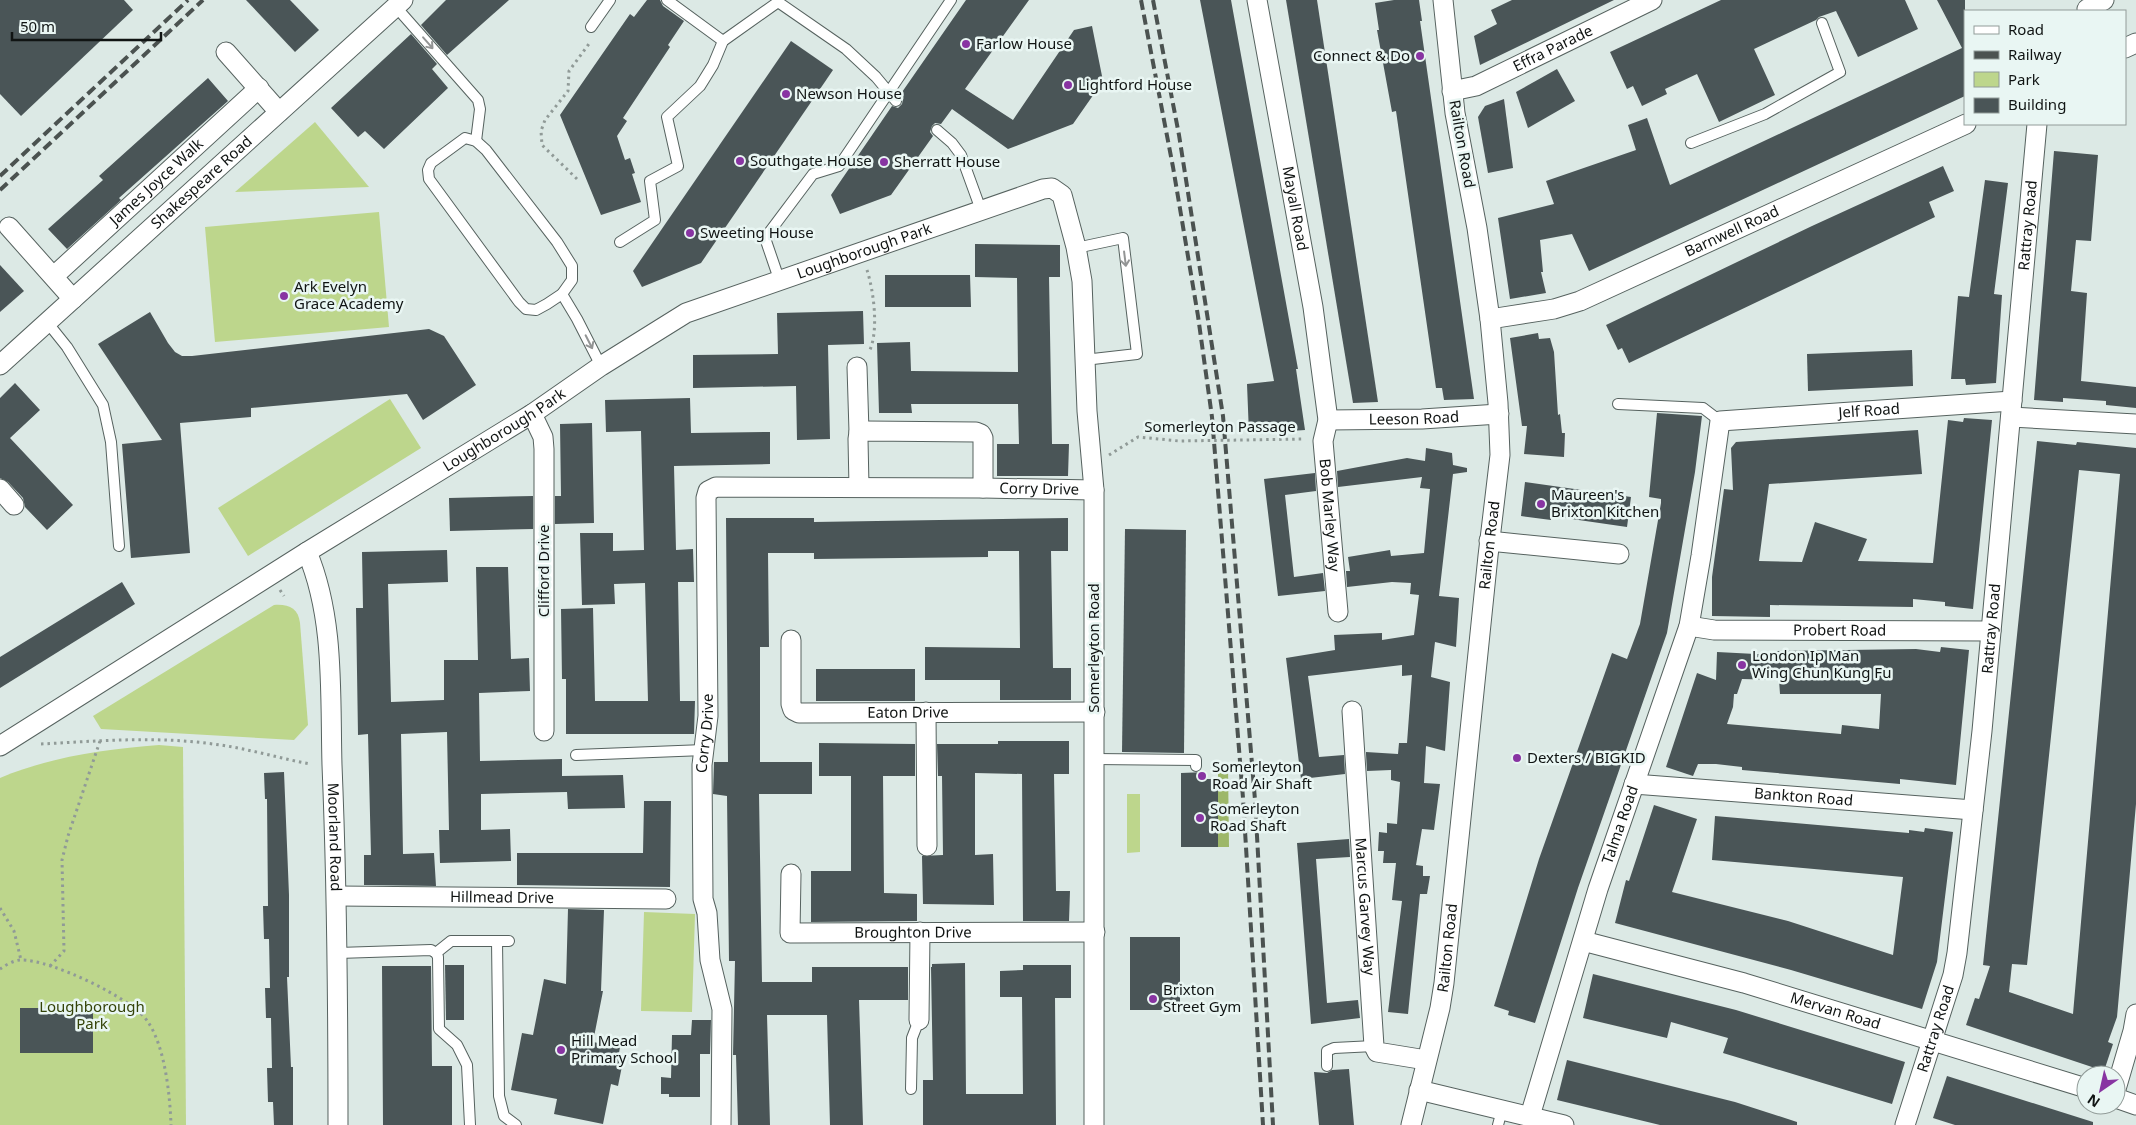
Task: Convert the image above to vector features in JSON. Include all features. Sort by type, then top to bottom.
[{"type":"street","name":"Mayall Road","points":[[1257,0],[1313,307],[1328,420]]},
{"type":"street","name":"Railton Road","points":[[1411,1125],[1440,1008],[1446,966],[1489,541],[1500,455],[1499,414],[1490,319],[1477,228],[1452,91],[1443,0]]},
{"type":"street","name":"Effra Parade","points":[[1452,91],[1476,86],[1652,0]]},
{"type":"street","points":[[2086,7],[2104,0]]},
{"type":"street","name":"Shakespeare Road","points":[[0,365],[400,3]]},
{"type":"street","points":[[226,52],[279,112]]},
{"type":"street","name":"James Joyce Walk","points":[[54,276],[259,88]]},
{"type":"street","name":"Barnwell Road","points":[[1490,319],[1554,309],[1580,301],[1964,125]]},
{"type":"street","name":"Rattray Road","points":[[1905,1125],[1956,960],[1991,631],[2037,125]]},
{"type":"street","name":"Somerleyton Road","points":[[1043,189],[1052,188],[1062,195],[1076,248],[1082,281],[1084,360],[1094,490],[1094,1125]]},
{"type":"street","name":"Loughborough Park","points":[[0,746],[307,552],[532,414],[601,366],[686,313],[779,279],[1043,189]]},
{"type":"street","points":[[9,227],[73,299]]},
{"type":"street","points":[[858,367],[859,487]]},
{"type":"street","name":"Jelf Road","points":[[1723,420],[2012,409],[2136,424]]},
{"type":"street","name":"Clifford Drive","points":[[532,414],[543,437],[544,449],[544,731]]},
{"type":"street","name":"Leeson Road","points":[[1328,420],[1422,419],[1499,414]]},
{"type":"street","name":"Bob Marley Way","points":[[1328,420],[1323,441],[1338,612]]},
{"type":"street","name":"Talma Road","points":[[1530,1116],[1598,889],[1690,626],[1723,420]]},
{"type":"street","name":"Corry Drive","points":[[859,432],[976,432],[981,434],[983,438],[983,488]]},
{"type":"street","name":"Corry Drive","points":[[722,1125],[722,1009],[710,960],[707,913],[703,899],[702,765],[708,716],[706,498],[708,491],[716,487],[1094,490]]},
{"type":"street","points":[[0,489],[14,505]]},
{"type":"street","points":[[1489,541],[1619,554]]},
{"type":"street","name":"Moorland Road","points":[[307,552],[316,573],[326,623],[329,659],[337,896],[338,1125]]},
{"type":"street","name":"Probert Road","points":[[1690,626],[1714,630],[1991,631]]},
{"type":"street","name":"Eaton Drive","points":[[790,640],[791,704],[793,710],[799,713],[1094,712]]},
{"type":"street","name":"Marcus Garvey Way","points":[[1352,711],[1374,1046]]},
{"type":"street","points":[[926,712],[927,846]]},
{"type":"street","name":"Bankton Road","points":[[1634,784],[1973,810]]},
{"type":"street","name":"Broughton Drive","points":[[791,874],[790,933],[1095,932]]},
{"type":"street","name":"Hillmead Drive","points":[[337,896],[666,900]]},
{"type":"street","points":[[919,1020],[920,932]]},
{"type":"street","name":"Mervan Road","points":[[1583,941],[1744,983],[2076,1085]]},
{"type":"street","points":[[2123,1065],[2136,1014]]},
{"type":"street","points":[[1374,1046],[1377,1052],[1426,1060]]},
{"type":"street","points":[[1419,1090],[1500,1117],[1530,1116],[1564,1125]]},
{"type":"lane","points":[[591,27],[610,0]]},
{"type":"lane","points":[[667,0],[723,41]]},
{"type":"lane","points":[[779,279],[765,238],[813,174],[839,166],[951,0]]},
{"type":"lane","points":[[620,242],[655,220],[650,182],[678,166],[667,117],[700,86],[713,65],[723,41],[779,1],[846,49],[876,77],[896,101]]},
{"type":"lane","points":[[400,3],[478,100],[480,109],[476,141]]},
{"type":"lane","points":[[1690,143],[1765,114],[1840,72],[1822,23]]},
{"type":"lane","points":[[937,130],[961,154],[981,210]]},
{"type":"lane","points":[[465,138],[476,141],[486,150],[529,204],[572,266],[572,280],[562,294],[536,310],[526,309],[430,179],[428,170],[430,163],[465,138]]},
{"type":"lane","points":[[1076,248],[1123,238],[1137,354],[1084,360]]},
{"type":"lane","points":[[562,294],[601,366]]},
{"type":"lane","points":[[47,322],[66,347],[103,406],[111,442],[119,546]]},
{"type":"lane","points":[[1618,404],[1703,408],[1723,420]]},
{"type":"lane","points":[[576,755],[704,750]]},
{"type":"lane","points":[[1095,760],[1196,760],[1196,766]]},
{"type":"lane","points":[[436,953],[451,941],[509,941]]},
{"type":"lane","points":[[497,941],[499,1096],[504,1116],[516,1125]]},
{"type":"lane","points":[[338,953],[431,950],[436,953],[438,957],[439,1029],[457,1045],[467,1065],[470,1125]]},
{"type":"lane","points":[[911,1089],[912,1038],[919,1020]]},
{"type":"lane","points":[[1327,1066],[1327,1051],[1334,1048],[1374,1046]]},
{"type":"path","points":[[577,179],[542,145],[541,131],[545,120],[568,92],[569,71],[591,41],[591,27]]},
{"type":"path","points":[[858,367],[870,350],[873,332],[874,308],[868,274]]},
{"type":"path","name":"Somerleyton Passage","points":[[1091,455],[1112,455],[1138,437],[1179,441],[1310,439],[1323,441]]},
{"type":"path","points":[[33,744],[132,739],[212,744],[310,764]]},
{"type":"path","points":[[50,966],[64,951],[62,860],[68,836],[100,741]]},
{"type":"path","points":[[0,908],[14,932],[21,960]]},
{"type":"path","points":[[0,969],[12,962],[21,960],[61,969],[119,997],[135,1008],[148,1021],[156,1037],[161,1057],[170,1125]]},
{"type":"green space","points":[[315,122],[369,187],[235,192]]},
{"type":"green space","points":[[379,212],[389,327],[215,342],[205,227]]},
{"type":"green space","points":[[390,399],[421,448],[248,556],[218,508]]},
{"type":"green space","points":[[274,605],[284,605],[295,610],[300,623],[308,725],[294,740],[101,729],[93,716]]},
{"type":"green space","name":"Loughborough Park","points":[[159,745],[183,747],[186,1125],[0,1125],[0,778],[58,759],[119,749]]},
{"type":"green space","points":[[1218,766],[1228,766],[1229,847],[1218,847]]},
{"type":"green space","points":[[1127,794],[1140,794],[1140,852],[1127,853]]},
{"type":"green space","points":[[644,912],[695,914],[692,1012],[641,1011]]},
{"type":"building","points":[[0,0],[124,0],[133,10],[21,116],[0,94]]},
{"type":"building","points":[[246,0],[290,0],[319,30],[295,52]]},
{"type":"building","points":[[446,0],[509,0],[447,55],[421,25]]},
{"type":"building","points":[[647,0],[660,0],[663,6],[684,21],[668,45],[670,47],[623,118],[627,121],[617,136],[625,160],[630,158],[635,173],[632,174],[641,202],[601,215],[560,115],[630,14],[634,17]]},
{"type":"building","points":[[966,0],[1029,0],[965,89],[1013,120],[1074,30],[1092,26],[1103,81],[1073,124],[1008,149],[952,109],[941,124],[935,123],[932,126],[930,132],[933,136],[891,195],[840,214],[831,195],[892,106],[898,108],[902,104],[903,99],[900,95]]},
{"type":"building","points":[[1200,0],[1231,0],[1298,369],[1296,369],[1305,430],[1249,434],[1247,384],[1274,381]]},
{"type":"building","points":[[1286,0],[1317,0],[1378,402],[1353,403]]},
{"type":"building","points":[[1394,0],[1419,0],[1422,21],[1420,21],[1474,399],[1444,400],[1442,388],[1436,388],[1396,111],[1392,112],[1377,30],[1379,30],[1375,3]]},
{"type":"building","points":[[1512,0],[1614,0],[1480,65],[1474,36],[1497,24],[1491,10]]},
{"type":"building","points":[[1721,0],[1905,0],[1918,29],[1858,57],[1836,11],[1819,17],[1754,49],[1775,95],[1719,122],[1697,74],[1665,89],[1667,94],[1642,106],[1633,86],[1627,89],[1610,52]]},
{"type":"building","points":[[1937,0],[1965,0],[1964,96],[1589,271],[1572,234],[1540,240],[1543,272],[1541,272],[1546,293],[1510,299],[1498,218],[1554,204],[1546,181],[1636,150],[1628,125],[1647,118],[1670,185],[1962,48]]},
{"type":"building","points":[[411,34],[437,64],[432,69],[448,88],[384,149],[365,131],[358,137],[331,108]]},
{"type":"building","points":[[791,41],[833,70],[701,263],[642,287],[633,271]]},
{"type":"building","points":[[1557,69],[1575,101],[1528,128],[1516,92]]},
{"type":"building","points":[[208,78],[228,101],[119,198],[121,200],[67,249],[48,229],[103,180],[99,176]]},
{"type":"building","points":[[1504,99],[1513,168],[1488,173],[1478,117],[1485,106]]},
{"type":"building","points":[[2054,151],[2098,155],[2091,241],[2076,240],[2071,291],[2087,293],[2081,381],[2136,387],[2136,408],[2106,405],[2106,401],[2063,398],[2063,402],[2034,400]]},
{"type":"building","points":[[1943,166],[1954,191],[1929,202],[1935,217],[1629,363],[1622,348],[1618,350],[1606,325],[1812,226]]},
{"type":"building","points":[[1985,180],[2008,183],[1994,294],[2002,295],[1996,383],[1966,385],[1965,379],[1951,379],[1958,296],[1969,297]]},
{"type":"building","points":[[975,244],[1060,245],[1060,277],[1049,277],[1052,444],[1069,444],[1068,476],[997,476],[997,444],[1019,444],[1018,404],[911,404],[912,413],[879,413],[877,343],[910,342],[911,371],[1018,372],[1017,278],[975,277]]},
{"type":"building","points":[[0,265],[24,291],[0,312]]},
{"type":"building","points":[[885,275],[970,275],[971,307],[885,307]]},
{"type":"building","points":[[863,311],[864,344],[828,345],[830,439],[797,440],[796,386],[693,388],[693,355],[778,354],[777,313]]},
{"type":"building","points":[[150,312],[168,343],[175,352],[182,356],[429,329],[444,336],[476,385],[423,420],[407,394],[251,408],[251,417],[180,423],[190,553],[131,558],[122,444],[162,440],[98,344]]},
{"type":"building","points":[[1538,333],[1539,339],[1550,338],[1554,352],[1558,415],[1560,414],[1562,433],[1565,433],[1564,457],[1524,454],[1527,426],[1522,426],[1510,338]]},
{"type":"building","points":[[1912,350],[1913,386],[1808,391],[1807,354]]},
{"type":"building","points":[[15,383],[40,410],[10,438],[73,505],[47,530],[25,507],[23,498],[8,482],[0,478],[0,398]]},
{"type":"building","points":[[690,398],[691,433],[770,432],[770,464],[674,466],[676,550],[693,549],[694,582],[678,582],[680,701],[695,701],[694,734],[566,734],[566,679],[562,679],[561,609],[593,608],[595,701],[648,701],[645,583],[614,584],[615,604],[582,605],[580,533],[613,533],[613,551],[644,550],[641,431],[606,432],[605,400]]},
{"type":"building","points":[[1657,413],[1702,416],[1695,472],[1667,633],[1578,888],[1535,1023],[1508,1015],[1509,1011],[1494,1006],[1539,859],[1612,653],[1627,659],[1640,624],[1661,503],[1661,499],[1649,497]]},
{"type":"building","points":[[1964,418],[1992,420],[1973,609],[1945,606],[1945,602],[1913,599],[1913,607],[1770,605],[1770,617],[1712,616],[1712,577],[1724,489],[1733,490],[1731,448],[1736,442],[1918,430],[1922,474],[1769,484],[1759,561],[1802,562],[1815,522],[1867,539],[1858,561],[1933,563],[1948,420],[1963,422]]},
{"type":"building","points":[[592,423],[594,523],[555,524],[555,496],[561,496],[560,424]]},
{"type":"building","points":[[2037,441],[2076,445],[2077,442],[2136,448],[2136,804],[2117,1017],[2108,1042],[2113,1044],[2106,1065],[2086,1065],[1966,1025],[1975,998],[1979,999],[1990,966],[1983,965]],"holes":[[[2079,470],[2120,474],[2073,1014],[2009,992],[2012,964],[2027,965]]]},
{"type":"building","points":[[1426,448],[1452,453],[1453,465],[1467,468],[1467,472],[1453,474],[1439,596],[1459,598],[1456,647],[1435,642],[1431,677],[1450,682],[1445,751],[1426,746],[1424,783],[1440,784],[1434,830],[1422,829],[1416,865],[1423,866],[1423,876],[1430,876],[1427,894],[1420,894],[1408,1014],[1388,1012],[1402,901],[1392,900],[1396,863],[1383,863],[1384,851],[1378,851],[1379,832],[1387,833],[1387,823],[1397,824],[1400,782],[1391,780],[1391,770],[1367,771],[1366,752],[1398,754],[1399,743],[1407,743],[1412,675],[1402,676],[1402,665],[1308,676],[1319,757],[1344,755],[1345,774],[1301,779],[1286,658],[1335,650],[1334,635],[1382,633],[1382,640],[1414,635],[1419,595],[1410,594],[1411,583],[1392,582],[1347,587],[1346,571],[1350,571],[1348,557],[1390,550],[1391,556],[1424,553],[1430,489],[1420,488],[1422,477],[1338,487],[1337,471],[1407,458],[1425,461]]},
{"type":"building","points":[[1315,473],[1316,491],[1285,495],[1294,577],[1323,573],[1325,591],[1278,596],[1264,479]]},
{"type":"building","points":[[1525,482],[1631,497],[1627,527],[1551,516],[1551,520],[1521,516]]},
{"type":"building","points":[[533,496],[533,529],[450,531],[449,498]]},
{"type":"building","points":[[726,518],[814,518],[814,522],[1068,518],[1068,551],[1051,551],[1053,668],[1071,668],[1071,700],[1000,700],[1000,680],[925,680],[925,647],[1020,648],[1019,551],[988,551],[988,557],[814,559],[814,553],[768,553],[769,647],[760,647],[760,762],[812,762],[812,794],[759,794],[762,982],[812,982],[812,967],[908,967],[908,1000],[859,1000],[863,1125],[830,1125],[827,1015],[767,1015],[770,1125],[738,1125],[736,1055],[733,1055],[735,961],[729,961],[727,796],[713,794],[714,762],[728,762]]},
{"type":"building","points":[[1125,529],[1186,530],[1184,753],[1122,752]]},
{"type":"building","points":[[447,550],[448,582],[388,584],[391,702],[444,700],[444,660],[478,660],[476,567],[508,567],[511,659],[529,658],[530,691],[479,693],[480,761],[562,759],[562,776],[623,775],[625,808],[568,809],[567,792],[481,794],[481,830],[510,829],[511,861],[440,863],[439,830],[449,830],[447,732],[401,734],[403,854],[434,853],[436,886],[364,885],[364,855],[371,855],[368,734],[358,735],[356,608],[363,608],[362,552]]},
{"type":"building","points":[[122,582],[135,604],[0,688],[0,657]]},
{"type":"building","points":[[1941,647],[1969,650],[1956,785],[1900,779],[1900,784],[1742,770],[1742,767],[1716,764],[1698,764],[1693,776],[1666,767],[1697,673],[1716,680],[1717,652],[1775,655],[1775,651],[1916,649],[1940,652]],"holes":[[[1742,679],[1779,680],[1780,694],[1881,694],[1879,729],[1842,725],[1841,734],[1727,724],[1733,707],[1734,694],[1737,694]]]},
{"type":"building","points":[[816,669],[915,669],[915,701],[816,701]]},
{"type":"building","points":[[998,741],[1069,741],[1069,774],[1054,774],[1056,891],[1070,891],[1069,921],[1023,921],[1022,774],[975,773],[975,855],[993,854],[994,905],[923,904],[922,856],[943,855],[942,776],[938,776],[937,744],[998,744]]},
{"type":"building","points":[[819,743],[915,744],[915,776],[883,776],[884,893],[917,894],[917,921],[811,922],[811,871],[851,871],[851,776],[819,776]]},
{"type":"building","points":[[284,772],[289,895],[289,977],[287,977],[291,1067],[293,1067],[293,1125],[274,1125],[273,1102],[268,1102],[267,1068],[272,1068],[271,1018],[266,1018],[265,988],[270,988],[269,939],[264,939],[263,906],[268,906],[267,799],[265,799],[264,773]]},
{"type":"building","name":"Somerleyton Road Shaft","points":[[1206,772],[1206,779],[1218,779],[1218,847],[1181,847],[1181,773]]},
{"type":"building","points":[[644,801],[671,801],[670,887],[517,885],[517,853],[643,853]]},
{"type":"building","points":[[1654,805],[1697,819],[1672,892],[1788,921],[1893,955],[1903,877],[1712,860],[1715,816],[1909,833],[1909,830],[1924,832],[1925,828],[1953,832],[1937,962],[1922,1009],[1791,970],[1615,923],[1626,880],[1629,881]]},
{"type":"building","points":[[1349,839],[1350,857],[1316,859],[1327,1003],[1358,1000],[1360,1018],[1311,1024],[1297,843]]},
{"type":"building","points":[[568,909],[604,910],[601,991],[603,991],[593,1042],[620,1047],[618,1059],[623,1061],[618,1086],[611,1084],[603,1124],[554,1114],[557,1099],[511,1090],[522,1033],[533,1035],[544,979],[566,984]]},
{"type":"building","points":[[1130,937],[1180,937],[1180,1010],[1130,1010]]},
{"type":"building","points":[[965,963],[966,1094],[1023,1094],[1022,997],[1000,997],[1000,971],[1023,970],[1023,965],[1071,965],[1071,998],[1055,998],[1056,1125],[923,1125],[923,1080],[933,1080],[931,967],[932,964]]},
{"type":"building","points":[[445,965],[464,965],[464,1020],[446,1020]]},
{"type":"building","points":[[382,966],[431,966],[432,1066],[452,1066],[452,1125],[383,1125]]},
{"type":"building","points":[[1593,974],[1736,1010],[1905,1062],[1892,1104],[1723,1053],[1728,1038],[1671,1022],[1667,1038],[1583,1018]]},
{"type":"building","points":[[20,1008],[93,1008],[93,1053],[20,1053]]},
{"type":"building","points":[[692,1020],[711,1020],[710,1054],[700,1054],[700,1097],[669,1097],[669,1094],[661,1094],[661,1077],[671,1078],[672,1035],[691,1035]]},
{"type":"building","points":[[1567,1060],[1735,1102],[1797,1122],[1797,1125],[1660,1125],[1557,1100]]},
{"type":"building","points":[[1349,1069],[1354,1125],[1319,1125],[1314,1072],[1327,1073],[1332,1070]]},
{"type":"building","points":[[1947,1076],[2093,1122],[2093,1125],[1955,1125],[1933,1118]]},
{"type":"railway","points":[[0,176],[188,0]]},
{"type":"railway","points":[[0,190],[203,0]]},
{"type":"railway","points":[[1141,0],[1173,167],[1198,316],[1212,417],[1243,798],[1263,1125]]},
{"type":"railway","points":[[1153,0],[1179,135],[1223,416],[1255,800],[1273,1125]]},
{"type":"place","name":"Farlow House","points":[[966,44]]},
{"type":"place","name":"Connect & Do","points":[[1420,56]]},
{"type":"place","name":"Lightford House","points":[[1068,85]]},
{"type":"place","name":"Newson House","points":[[786,94]]},
{"type":"place","name":"Southgate House","points":[[740,161]]},
{"type":"place","name":"Sherratt House","points":[[884,162]]},
{"type":"place","name":"Sweeting House","points":[[690,233]]},
{"type":"place","name":"Ark Evelyn Grace Academy","points":[[284,296]]},
{"type":"place","name":"Maureen's Brixton Kitchen","points":[[1541,504]]},
{"type":"place","name":"London Ip Man Wing Chun Kung Fu","points":[[1742,665]]},
{"type":"place","name":"Dexters / BIGKID","points":[[1517,758]]},
{"type":"place","name":"Somerleyton Road Air Shaft","points":[[1202,776]]},
{"type":"place","name":"Somerleyton Road Shaft","points":[[1200,818]]},
{"type":"place","name":"Brixton Street Gym","points":[[1153,999]]},
{"type":"place","name":"Hill Mead Primary School","points":[[561,1050]]}]
